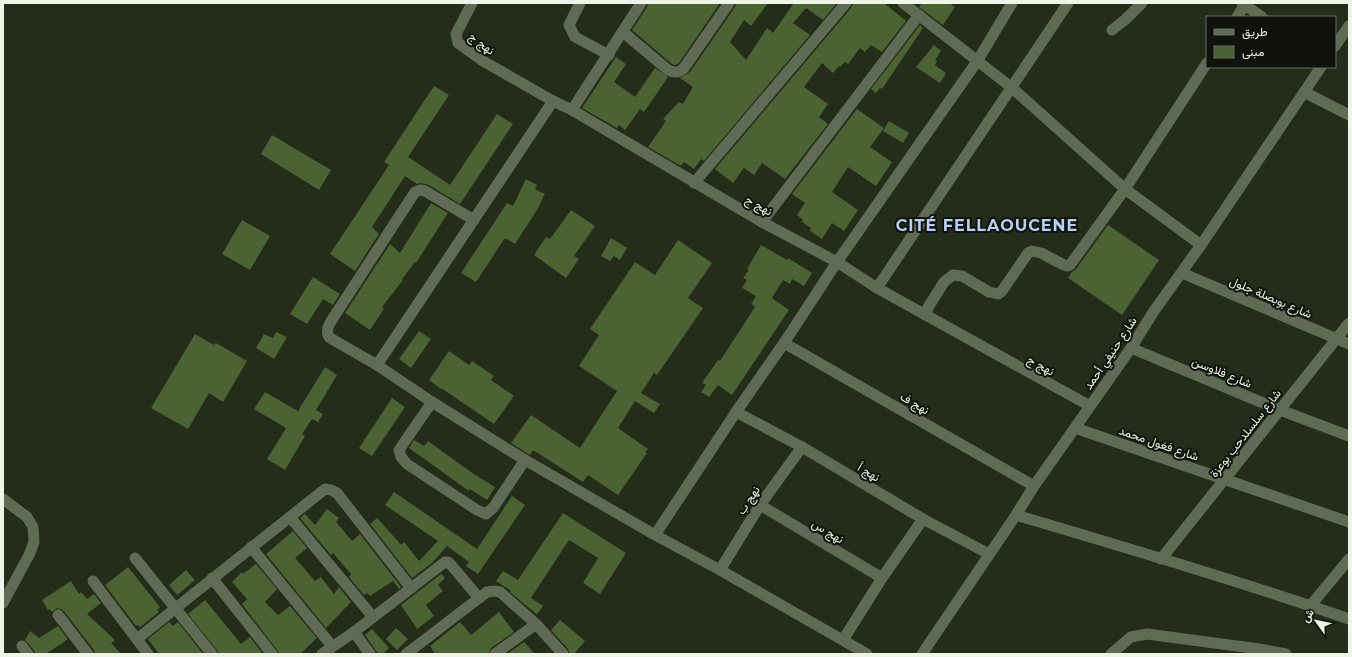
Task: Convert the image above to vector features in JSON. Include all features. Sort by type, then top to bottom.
[{"type":"street","name":"نهج ج","points":[[472,3],[456,34],[458,43],[483,61],[553,101],[572,110],[762,222],[837,262],[877,288],[1090,406]]},
{"type":"street","points":[[580,3],[569,24],[575,37],[608,55]]},
{"type":"street","points":[[572,110],[641,3]]},
{"type":"street","points":[[623,32],[668,70],[680,72],[729,3]]},
{"type":"street","points":[[694,183],[846,3]]},
{"type":"street","points":[[903,3],[1011,87],[1125,189],[1201,245]]},
{"type":"street","points":[[655,535],[837,262],[978,60],[1012,3]]},
{"type":"street","points":[[877,288],[1068,3]]},
{"type":"street","points":[[1112,30],[1142,3]]},
{"type":"street","points":[[1238,16],[1245,4],[1261,16]]},
{"type":"street","points":[[762,222],[919,15]]},
{"type":"street","points":[[1336,45],[1349,26]]},
{"type":"street","points":[[924,314],[944,282],[953,274],[962,276],[990,292],[998,294],[1002,291],[1028,254],[1032,251],[1041,253],[1064,265],[1070,265],[1125,189],[1206,65]]},
{"type":"street","name":"شارع حنيفي أحمد","points":[[922,654],[1034,486],[1131,348],[1154,311],[1182,273],[1320,68]]},
{"type":"street","points":[[1304,92],[1349,115]]},
{"type":"street","points":[[377,365],[553,101]]},
{"type":"street","points":[[474,220],[425,191],[420,190],[415,192],[337,312],[326,332],[330,338],[377,365],[432,402],[525,460],[867,654]]},
{"type":"street","name":"شارع بوبصلة جلول","points":[[1182,273],[1349,344]]},
{"type":"street","name":"شارع سلسلدحب بوعزة","points":[[1161,559],[1349,323]]},
{"type":"street","name":"نهج ف","points":[[784,343],[1034,486]]},
{"type":"street","name":"شارع فلاوسن","points":[[1131,348],[1280,410],[1349,436]]},
{"type":"street","points":[[432,402],[399,450],[401,457],[407,464],[477,510],[486,514],[493,508],[525,460]]},
{"type":"street","name":"نهج أ","points":[[736,412],[802,447],[923,519],[989,554]]},
{"type":"street","name":"شارع فغول محمد","points":[[1075,428],[1349,522]]},
{"type":"street","name":"نهج ب","points":[[720,570],[760,505],[802,447]]},
{"type":"street","points":[[137,639],[325,489],[332,490],[337,493],[412,588]]},
{"type":"street","points":[[3,499],[27,517],[33,527],[34,542],[29,555],[3,603]]},
{"type":"street","name":"نهج س","points":[[760,505],[882,578]]},
{"type":"street","points":[[1016,515],[1311,605],[1349,619]]},
{"type":"street","points":[[290,517],[373,616]]},
{"type":"street","points":[[843,640],[882,578],[923,519]]},
{"type":"street","points":[[251,547],[332,646]]},
{"type":"street","points":[[135,558],[212,654]]},
{"type":"street","points":[[1311,605],[1349,559]]},
{"type":"street","points":[[322,654],[354,632],[445,562],[452,566],[479,598]]},
{"type":"street","points":[[212,578],[272,654]]},
{"type":"street","points":[[93,581],[148,654]]},
{"type":"street","points":[[406,654],[487,592],[495,591],[500,592],[536,624],[563,654]]},
{"type":"street","points":[[58,615],[88,654]]},
{"type":"street","points":[[495,654],[536,624]]},
{"type":"street","points":[[354,632],[370,654]]},
{"type":"street","points":[[1111,654],[1131,637],[1146,634],[1286,654]]},
{"type":"building","points":[[648,3],[720,3],[679,63],[676,65],[672,64],[632,30]]},
{"type":"building","points":[[736,3],[768,3],[751,26],[744,20],[730,42],[746,60],[767,28],[773,33],[794,3],[837,3],[823,20],[806,8],[793,23],[810,35],[704,161],[701,159],[694,169],[684,162],[681,166],[648,147],[666,121],[663,119],[679,102],[683,104],[693,87],[680,78],[690,72],[735,7]]},
{"type":"building","points":[[853,3],[884,3],[906,21],[882,52],[871,45],[865,52],[860,48],[848,64],[845,62],[833,73],[822,63],[804,87],[828,104],[819,117],[828,124],[785,179],[762,163],[754,175],[744,168],[733,183],[715,169],[851,8]]},
{"type":"building","points":[[922,3],[949,3],[955,7],[943,25],[919,7]]},
{"type":"building","points":[[920,25],[923,28],[882,89],[880,88],[876,93],[871,89]]},
{"type":"building","points":[[934,45],[941,51],[935,60],[937,61],[935,65],[946,73],[940,83],[916,67]]},
{"type":"building","points":[[616,57],[626,64],[614,82],[635,97],[655,68],[668,77],[644,112],[640,109],[625,130],[619,125],[617,128],[582,108]]},
{"type":"building","points":[[434,86],[449,95],[408,157],[450,185],[497,114],[513,124],[460,204],[429,185],[421,183],[417,184],[405,176],[372,227],[379,234],[355,271],[330,254],[389,165],[384,162]]},
{"type":"building","points":[[857,109],[884,128],[870,147],[892,162],[876,186],[848,167],[832,192],[858,210],[844,231],[832,223],[822,239],[810,231],[811,228],[802,222],[803,220],[797,215],[805,203],[792,194]]},
{"type":"building","points":[[889,121],[909,133],[903,143],[883,131]]},
{"type":"building","points":[[272,135],[331,170],[319,190],[261,154]]},
{"type":"building","points":[[526,179],[537,185],[535,189],[545,194],[537,210],[515,244],[505,238],[476,282],[461,273],[507,203],[513,206]]},
{"type":"building","points":[[431,203],[448,213],[416,263],[415,262],[382,307],[384,309],[370,330],[345,313],[390,244],[400,253]]},
{"type":"building","points":[[571,210],[595,226],[574,256],[579,259],[566,278],[534,255],[546,237],[550,239]]},
{"type":"building","points":[[242,220],[270,236],[250,270],[222,254]]},
{"type":"building","points":[[1108,225],[1159,260],[1122,315],[1068,278]]},
{"type":"building","points":[[611,238],[627,248],[620,260],[614,256],[610,261],[601,256]]},
{"type":"building","points":[[678,240],[712,263],[688,298],[703,308],[657,375],[654,373],[641,393],[660,404],[654,413],[635,401],[618,428],[648,449],[645,452],[647,453],[618,495],[588,475],[583,482],[533,450],[530,455],[511,443],[531,415],[580,448],[617,391],[579,366],[599,335],[590,329],[635,262],[655,275]]},
{"type":"building","points":[[761,245],[787,260],[788,258],[812,273],[804,286],[792,279],[790,284],[783,280],[772,298],[789,310],[732,395],[718,385],[709,397],[701,392],[706,385],[702,383],[718,360],[720,361],[755,307],[751,304],[756,296],[742,288],[747,280],[743,278],[749,270],[747,269]]},
{"type":"building","points":[[313,277],[340,294],[333,305],[323,299],[307,324],[290,314]]},
{"type":"building","points":[[419,331],[431,339],[411,368],[399,359]]},
{"type":"building","points":[[276,332],[287,337],[274,359],[256,348],[264,334],[273,338]]},
{"type":"building","points":[[195,334],[214,345],[216,343],[247,361],[223,402],[209,393],[188,429],[151,408]]},
{"type":"building","points":[[449,351],[469,365],[472,361],[494,376],[491,380],[514,396],[494,424],[429,380]]},
{"type":"building","points":[[325,367],[337,375],[316,410],[323,414],[318,422],[312,419],[302,434],[305,436],[285,470],[267,459],[286,428],[254,409],[265,392],[298,411]]},
{"type":"building","points":[[392,398],[405,407],[372,456],[359,448]]},
{"type":"building","points":[[414,440],[424,446],[428,441],[475,475],[495,487],[487,500],[470,489],[469,491],[409,448]]},
{"type":"building","points":[[394,492],[477,549],[512,496],[525,505],[478,574],[466,566],[469,562],[447,546],[432,563],[412,578],[370,524],[377,518],[401,545],[404,542],[419,561],[438,541],[385,505]]},
{"type":"building","points":[[327,509],[339,518],[336,522],[352,541],[360,534],[401,587],[399,589],[393,581],[370,596],[367,593],[364,595],[349,577],[351,574],[333,553],[331,555],[300,518],[305,514],[315,525]]},
{"type":"building","points":[[563,513],[626,553],[600,594],[583,583],[598,558],[569,540],[531,598],[543,606],[537,614],[510,592],[511,591],[496,581],[503,571],[518,580]]},
{"type":"building","points":[[293,531],[307,548],[295,558],[315,581],[321,577],[334,594],[339,587],[351,602],[326,628],[266,554]]},
{"type":"building","points":[[256,564],[277,589],[265,602],[278,615],[290,606],[317,638],[300,654],[279,654],[242,604],[247,599],[232,582],[242,572],[243,574]]},
{"type":"building","points":[[128,567],[160,607],[157,610],[159,612],[140,627],[138,625],[136,626],[105,585]]},
{"type":"building","points":[[186,570],[195,580],[177,595],[169,585]]},
{"type":"building","points":[[441,574],[445,578],[438,585],[443,591],[426,605],[434,616],[417,629],[401,605]]},
{"type":"building","points":[[71,581],[79,594],[81,592],[87,599],[94,594],[101,603],[87,614],[115,640],[111,643],[121,654],[95,654],[94,650],[63,610],[57,608],[52,612],[49,609],[48,610],[42,600]]},
{"type":"building","points":[[205,600],[241,644],[250,637],[263,654],[219,654],[188,614]]},
{"type":"building","points":[[499,612],[514,632],[491,648],[488,654],[435,654],[430,646],[460,622],[471,635]]},
{"type":"building","points":[[560,620],[585,641],[574,654],[570,654],[568,649],[551,630]]},
{"type":"building","points":[[169,622],[173,626],[178,622],[203,654],[159,654],[148,639]]},
{"type":"building","points":[[58,626],[68,639],[46,654],[35,654],[34,650],[25,640],[30,631],[39,638]]},
{"type":"building","points":[[396,628],[408,639],[397,650],[386,639]]},
{"type":"building","points":[[372,629],[389,648],[383,654],[379,654],[376,651],[365,635]]},
{"type":"building","points":[[524,642],[535,654],[507,654]]},
{"type":"district","name":"CITÉ FELLAOUCENE","points":[[987,225]]}]
